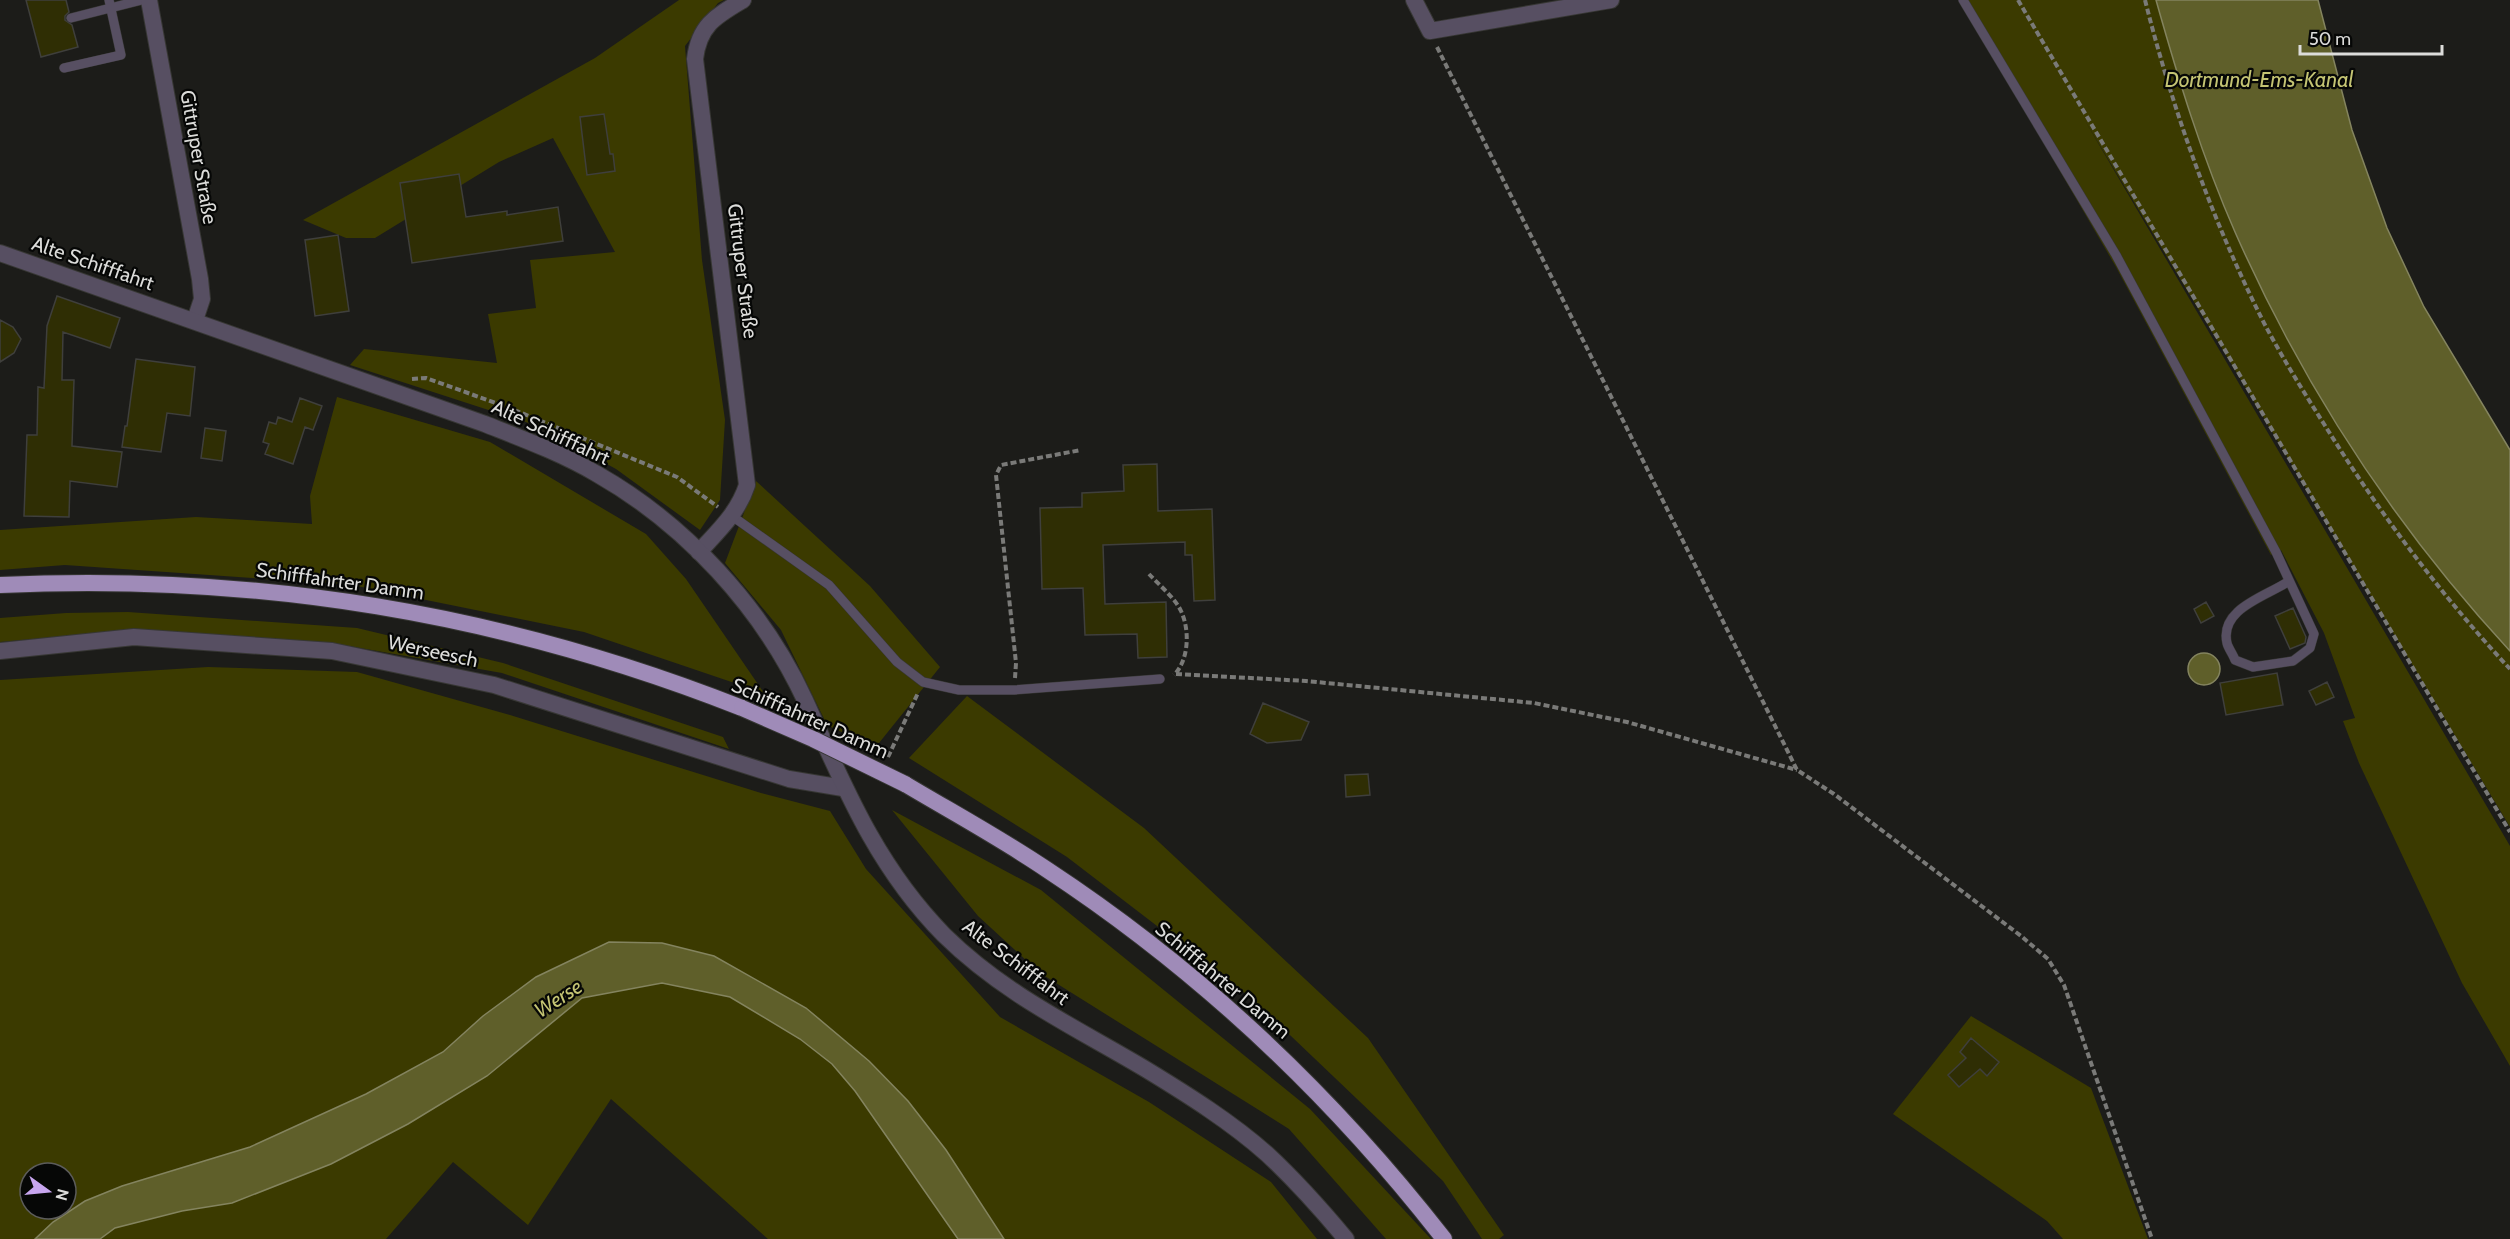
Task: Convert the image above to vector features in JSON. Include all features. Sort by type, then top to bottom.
[{"type":"highway","name":"Schifffahrter Damm","points":[[0,585],[157,583],[269,591],[348,600],[413,611],[547,642],[642,671],[742,708],[813,739],[905,784],[997,838],[1084,896],[1161,953],[1240,1019],[1302,1078],[1360,1138],[1444,1239]]},
{"type":"street","name":"Gittruper Straße","points":[[150,0],[200,279],[202,299],[195,321]]},
{"type":"street","name":"Gittruper Straße","points":[[699,552],[732,516],[742,501],[747,485],[695,59],[697,41],[705,28],[719,15],[743,0]]},
{"type":"street","points":[[1414,0],[1430,31],[1611,0]]},
{"type":"street","name":"Alte Schifffahrt","points":[[0,253],[495,428],[553,451],[629,494],[663,519],[699,552],[731,586],[760,624],[804,698],[843,788],[869,836],[890,869],[944,935],[982,968],[1024,999],[1069,1027],[1146,1069],[1207,1108],[1265,1152],[1300,1186],[1346,1239]]},
{"type":"street","name":"Werseesch","points":[[0,651],[134,638],[332,651],[494,685],[789,779],[843,788]]},
{"type":"lane","points":[[71,18],[110,4],[142,0]]},
{"type":"lane","points":[[1963,0],[2116,255],[2271,542],[2314,634],[2310,648],[2292,661],[2253,667],[2235,660],[2226,642],[2230,621],[2246,604],[2289,581]]},
{"type":"lane","points":[[64,68],[121,55],[110,4]]},
{"type":"lane","points":[[732,516],[829,585],[897,662],[923,682],[959,690],[1014,690],[1160,679]]},
{"type":"path","points":[[2018,0],[2510,832]]},
{"type":"path","points":[[2145,0],[2178,116],[2214,213],[2264,323],[2355,474],[2466,622],[2510,669]]},
{"type":"path","points":[[1430,31],[1797,770]]},
{"type":"path","points":[[386,388],[412,379],[426,378],[507,407],[677,477],[732,516]]},
{"type":"path","points":[[1014,690],[1016,663],[996,475],[1001,465],[1081,450]]},
{"type":"path","points":[[1149,574],[1181,611],[1187,644],[1183,662],[1176,674]]},
{"type":"path","points":[[1160,679],[1176,674],[1306,681],[1534,703],[1627,722],[1797,770],[1834,794],[2048,959],[2064,985],[2152,1239]]},
{"type":"path","points":[[892,747],[923,682]]},
{"type":"shaded area","points":[[679,0],[724,0],[718,3],[685,46],[702,260],[725,420],[720,500],[700,530],[616,469],[535,425],[350,365],[364,349],[497,363],[488,314],[536,308],[530,260],[615,252],[553,138],[499,162],[375,238],[346,238],[303,220],[595,58]]},
{"type":"shaded area","points":[[1960,0],[2156,0],[2182,88],[2212,175],[2235,232],[2291,345],[2355,453],[2391,505],[2428,555],[2510,651],[2510,827],[2084,119],[2510,846],[2510,1066],[2462,983],[2359,763],[2343,721],[2355,718],[2324,633],[2281,550],[2271,555],[2116,267]]},
{"type":"shaded area","points":[[337,397],[490,442],[646,534],[686,579],[764,693],[584,632],[352,585],[65,565],[0,570],[0,530],[196,517],[312,524],[310,496]]},
{"type":"shaded area","points":[[756,481],[870,586],[940,667],[875,748],[827,725],[781,630],[725,563]]},
{"type":"shaded area","points":[[128,612],[357,628],[503,663],[723,737],[729,749],[502,673],[332,643],[134,630],[0,642],[0,618],[66,613]]},
{"type":"shaded area","points":[[208,667],[357,672],[510,715],[761,793],[830,811],[866,869],[1000,1017],[1149,1102],[1271,1182],[1317,1239],[1004,1239],[946,1150],[869,1061],[624,943],[609,942],[483,1016],[443,1052],[366,1094],[250,1147],[122,1186],[78,1206],[78,1161],[18,1161],[18,1221],[55,1221],[35,1239],[0,1239],[0,680]]},
{"type":"shaded area","points":[[967,696],[1144,828],[1368,1038],[1504,1235],[1499,1239],[1482,1239],[1443,1181],[1251,998],[1067,857],[909,758]]},
{"type":"shaded area","points":[[892,810],[1041,890],[1310,1109],[1431,1239],[1386,1239],[1289,1129],[1040,973],[978,916]]},
{"type":"shaded area","points":[[662,983],[730,997],[800,1039],[832,1064],[855,1091],[958,1239],[768,1239],[611,1099],[528,1225],[453,1162],[386,1239],[100,1239],[115,1228],[182,1211],[232,1203],[331,1164],[408,1124],[535,1036],[582,998]]},
{"type":"shaded area","points":[[1971,1016],[2091,1088],[2148,1239],[2063,1239],[2047,1221],[1893,1114]]},
{"type":"water","name":"Dortmund-Ems-Kanal","points":[[2156,0],[2318,0],[2352,130],[2387,228],[2424,307],[2510,450],[2510,651],[2428,555],[2391,505],[2355,453],[2291,345],[2235,232],[2212,175],[2182,88]]},
{"type":"water","points":[[2204,653],[2215,658],[2220,669],[2215,680],[2204,685],[2193,680],[2188,669],[2193,658]]},
{"type":"water","name":"Werse","points":[[609,942],[662,943],[714,956],[806,1008],[869,1061],[908,1101],[946,1150],[1004,1239],[958,1239],[855,1091],[832,1064],[800,1039],[730,997],[662,983],[582,998],[487,1076],[408,1124],[331,1164],[232,1203],[182,1211],[115,1228],[100,1239],[35,1239],[55,1221],[78,1221],[78,1206],[85,1201],[122,1186],[250,1147],[366,1094],[443,1052],[483,1016],[536,977]]},
{"type":"building","points":[[26,0],[66,0],[69,12],[65,20],[72,25],[78,47],[41,57]]},
{"type":"building","points":[[604,114],[615,171],[587,175],[580,117]]},
{"type":"building","points":[[459,174],[466,217],[507,211],[507,215],[558,207],[563,241],[412,263],[400,183]]},
{"type":"building","points":[[338,235],[349,311],[315,316],[305,240]]},
{"type":"building","points":[[57,296],[120,318],[110,348],[63,332],[62,380],[74,380],[72,446],[122,452],[117,487],[70,481],[69,517],[24,516],[27,435],[37,435],[38,387],[44,388],[47,326]]},
{"type":"building","points":[[0,320],[13,327],[21,339],[14,353],[0,362]]},
{"type":"building","points":[[136,359],[195,367],[190,416],[167,413],[161,452],[122,447]]},
{"type":"building","points":[[300,398],[322,406],[313,430],[305,427],[293,464],[265,454],[269,444],[263,442],[269,422],[276,424],[278,417],[292,422]]},
{"type":"building","points":[[205,428],[226,431],[222,461],[201,458]]},
{"type":"building","points":[[1157,464],[1158,511],[1212,509],[1215,600],[1194,601],[1192,555],[1185,555],[1185,542],[1103,545],[1105,604],[1166,602],[1167,657],[1138,658],[1137,634],[1085,635],[1083,588],[1042,589],[1040,508],[1082,507],[1082,493],[1124,491],[1123,465]]},
{"type":"building","points":[[2206,602],[2214,616],[2201,623],[2194,609]]},
{"type":"building","points":[[2293,608],[2306,637],[2305,643],[2290,649],[2275,616]]},
{"type":"building","points":[[2277,673],[2283,705],[2226,715],[2220,683]]},
{"type":"building","points":[[2327,682],[2334,697],[2316,705],[2309,691]]},
{"type":"building","points":[[1263,703],[1309,722],[1301,740],[1267,743],[1250,734]]},
{"type":"building","points":[[1368,774],[1370,795],[1346,797],[1345,775]]},
{"type":"building","points":[[1971,1038],[1999,1062],[1987,1076],[1980,1069],[1959,1087],[1948,1075],[1966,1058],[1960,1052]]}]
